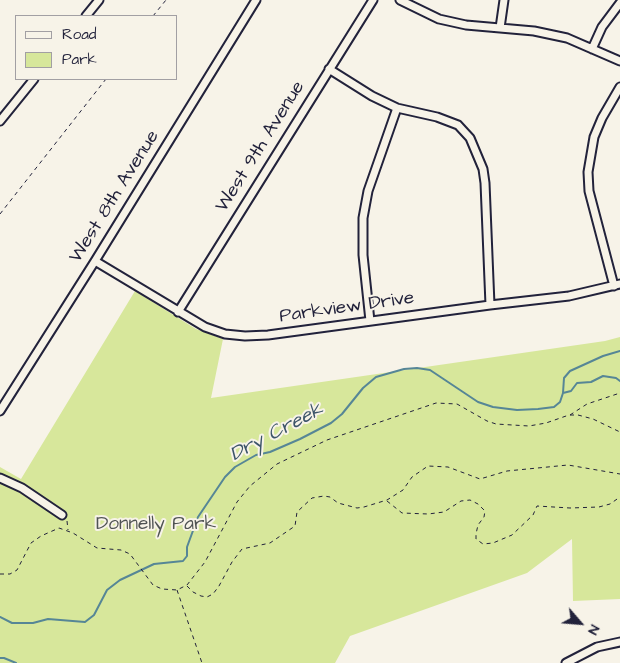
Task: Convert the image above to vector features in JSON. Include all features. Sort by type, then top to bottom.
[{"type":"street","points":[[87,15],[99,0]]},
{"type":"street","name":"West 8th Avenue","points":[[0,410],[95,261],[256,0]]},
{"type":"street","name":"West 9th Avenue","points":[[178,312],[373,0]]},
{"type":"street","points":[[400,0],[440,19],[466,25],[534,31],[567,38],[620,62]]},
{"type":"street","points":[[500,28],[504,0]]},
{"type":"street","points":[[592,49],[602,26],[620,3]]},
{"type":"street","points":[[329,69],[372,96],[397,108],[437,117],[458,125],[470,138],[482,169],[485,183],[490,305]]},
{"type":"street","points":[[0,121],[33,80]]},
{"type":"street","points":[[617,285],[589,191],[588,172],[594,137],[620,87]]},
{"type":"street","points":[[370,321],[363,255],[363,218],[368,190],[397,108]]},
{"type":"street","name":"Parkview Drive","points":[[95,261],[205,328],[225,334],[244,336],[569,296],[617,285]]},
{"type":"street","points":[[0,478],[22,488],[62,515]]},
{"type":"street","points":[[566,663],[597,647],[620,642]]},
{"type":"path","points":[[154,15],[166,0]]},
{"type":"path","points":[[0,214],[105,80]]},
{"type":"path","points":[[0,574],[10,574],[17,570],[31,543],[40,536],[59,528],[68,530],[97,548],[121,550],[130,554],[153,585],[162,589],[177,590],[187,585],[205,562],[237,502],[250,486],[278,464],[327,440],[436,403],[457,404],[487,421],[509,426],[529,426],[546,423],[569,415],[587,404],[620,393]]},
{"type":"path","points":[[569,415],[586,416],[620,432]]},
{"type":"path","points":[[187,585],[193,592],[201,596],[206,597],[213,594],[242,549],[270,543],[295,526],[297,512],[312,498],[330,497],[338,503],[357,508],[387,500],[403,490],[412,477],[428,466],[448,467],[480,479],[507,472],[568,465],[620,474]]},
{"type":"path","points":[[387,500],[402,512],[428,514],[444,512],[461,501],[470,500],[485,510],[484,517],[478,525],[476,540],[483,544],[493,544],[512,535],[533,516],[537,506],[599,507],[610,504],[620,497]]},
{"type":"path","points":[[62,515],[67,520],[68,530]]},
{"type":"path","points":[[177,590],[202,663]]},
{"type":"green space","name":"Donnelly Park","points":[[135,291],[196,329],[223,339],[211,398],[605,341],[620,337],[620,599],[573,601],[572,539],[527,573],[350,636],[335,663],[0,663],[0,467],[21,479]]},
{"type":"waterway","name":"Dry Creek","points":[[0,617],[12,623],[33,623],[48,619],[85,622],[94,615],[107,590],[120,580],[154,564],[183,561],[187,556],[187,547],[198,517],[225,477],[235,467],[256,455],[270,452],[331,423],[342,414],[363,388],[376,377],[404,369],[430,370],[478,402],[493,407],[517,410],[538,409],[554,407],[560,402],[564,378],[570,371],[603,356],[620,351]]},
{"type":"waterway","points":[[563,393],[571,391],[577,383],[591,382],[603,376],[616,378],[620,381]]},
{"type":"waterway","points":[[0,658],[16,663]]}]
